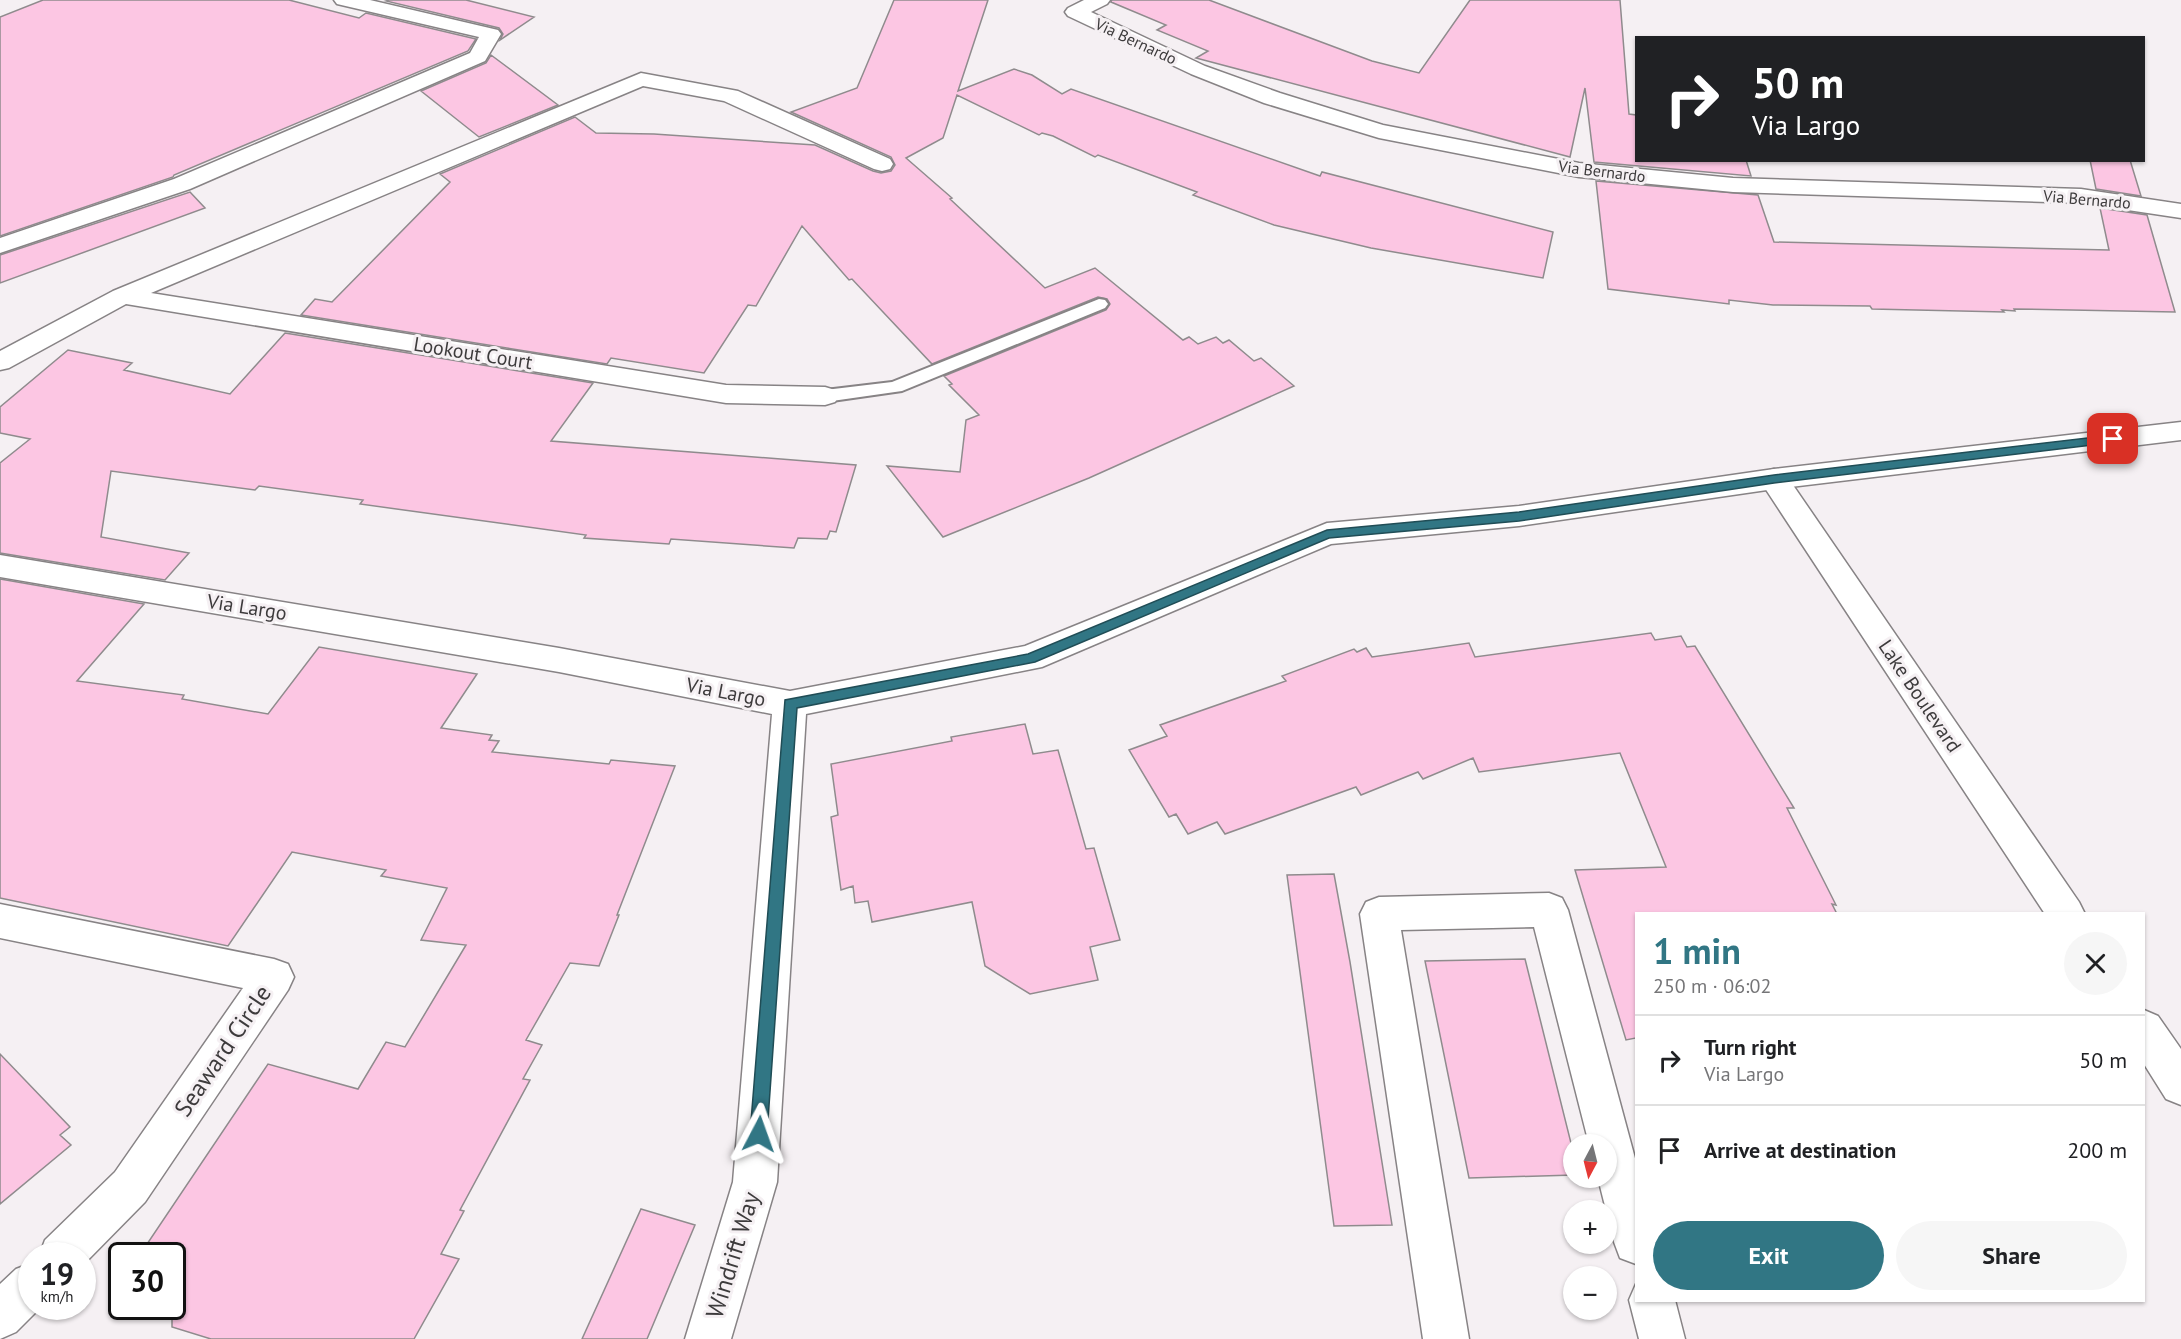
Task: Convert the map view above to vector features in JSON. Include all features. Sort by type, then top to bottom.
[{"type":"street","points":[[0,246],[182,184],[478,57],[491,34],[344,0]]},
{"type":"street","name":"Via Bernardo","points":[[1100,0],[1075,12],[1198,70],[1272,98],[1379,131],[1568,168],[1733,185],[2081,196],[2181,211]]},
{"type":"street","points":[[0,363],[122,296],[641,79],[730,96],[882,164]]},
{"type":"street","name":"Lookout Court","points":[[122,296],[726,394],[825,396]]},
{"type":"street","name":"Via Largo","points":[[0,566],[560,660],[790,704],[1030,658],[1327,534],[1519,516],[1774,479],[2181,431]]},
{"type":"street","name":"Lake Boulevard","points":[[1774,479],[2065,912]]},
{"type":"street","name":"Windrift Way","points":[[708,1339],[755,1182],[790,704]]},
{"type":"street","points":[[1446,1339],[1379,914],[1549,910],[1635,1238]]},
{"type":"street","name":"Seaward Circle","points":[[0,921],[274,976],[130,1187],[75,1242]]},
{"type":"street","points":[[2145,1031],[2181,1085]]},
{"type":"street","points":[[0,1316],[18,1299]]},
{"type":"street","points":[[1653,1302],[1662,1339]]},
{"type":"lane","points":[[825,396],[895,387],[1099,304]]},
{"type":"building","points":[[43,0],[289,0],[359,18],[366,13],[476,39],[468,51],[173,177],[0,236],[0,17]]},
{"type":"building","points":[[466,0],[534,17],[500,40],[503,34],[499,28],[386,1]]},
{"type":"building","points":[[894,0],[988,0],[958,91],[1014,69],[1032,75],[1062,94],[1071,89],[1320,176],[1322,172],[1553,232],[1543,278],[1371,248],[1274,225],[1193,195],[1197,192],[1098,155],[1095,157],[1053,136],[1042,133],[1039,135],[957,95],[943,138],[906,158],[952,198],[950,199],[1045,288],[1095,268],[1183,340],[1189,337],[1198,344],[1216,337],[1223,343],[1229,340],[1254,361],[1261,358],[1294,386],[1089,478],[943,537],[887,466],[960,472],[966,420],[979,415],[949,385],[952,384],[944,376],[1106,310],[1110,304],[1107,299],[1098,297],[932,364],[852,279],[849,280],[802,226],[756,306],[748,305],[704,373],[611,358],[607,364],[301,315],[315,299],[332,302],[450,182],[440,174],[575,117],[596,133],[654,134],[815,145],[873,171],[881,173],[891,171],[895,165],[891,157],[791,112],[857,88]]},
{"type":"building","points":[[1112,0],[1209,0],[1372,61],[1419,73],[1470,0],[1620,0],[1629,114],[1635,115],[1635,162],[1747,162],[1751,176],[1594,162],[1585,88],[1570,157],[1196,58],[1208,51],[1157,30],[1166,25],[1111,2]]},
{"type":"building","points":[[491,55],[558,105],[479,137],[421,91],[486,63]]},
{"type":"building","points":[[2090,162],[2131,162],[2141,196],[2096,189]]},
{"type":"building","points":[[1596,181],[1758,195],[1774,242],[2109,250],[2100,208],[2147,215],[2175,312],[1872,309],[1870,306],[1773,305],[1729,300],[1729,304],[1608,289]]},
{"type":"building","points":[[190,192],[205,208],[0,283],[0,255]]},
{"type":"building","points":[[285,333],[593,383],[551,441],[856,465],[836,532],[830,531],[827,539],[798,538],[794,548],[671,539],[669,544],[584,538],[586,535],[360,504],[363,500],[259,486],[255,490],[111,471],[101,537],[189,553],[165,580],[0,553],[0,463],[30,439],[0,433],[0,407],[68,350],[132,363],[124,370],[230,394]]},
{"type":"building","points":[[0,579],[144,604],[77,681],[184,695],[182,699],[268,714],[319,647],[477,674],[441,728],[492,735],[489,740],[499,741],[492,752],[609,764],[611,760],[675,766],[599,966],[570,963],[526,1040],[542,1045],[523,1079],[530,1080],[460,1210],[464,1211],[441,1254],[459,1259],[414,1339],[211,1339],[172,1327],[172,1320],[186,1320],[186,1242],[148,1242],[268,1064],[358,1089],[386,1042],[405,1047],[466,945],[421,940],[447,888],[381,876],[386,870],[292,852],[228,946],[0,898]]},
{"type":"building","points":[[1651,633],[1655,640],[1681,636],[1687,647],[1695,646],[1794,808],[1787,808],[1836,905],[1832,904],[1836,912],[1635,912],[1635,1038],[1626,1040],[1575,870],[1666,867],[1620,753],[1479,772],[1473,758],[1423,779],[1418,772],[1361,795],[1356,787],[1225,834],[1217,822],[1188,834],[1176,814],[1169,817],[1129,750],[1167,736],[1160,725],[1286,681],[1282,676],[1354,649],[1357,652],[1366,648],[1372,657],[1469,643],[1475,657]]},
{"type":"building","points":[[1025,724],[1033,754],[1058,750],[1086,849],[1094,848],[1120,940],[1090,947],[1098,980],[1030,994],[985,966],[972,902],[872,922],[868,901],[855,903],[853,886],[841,890],[831,817],[838,815],[831,764],[952,741],[951,737]]},
{"type":"building","points":[[1334,874],[1392,1225],[1334,1226],[1287,875]]},
{"type":"building","points":[[1525,959],[1569,1134],[1563,1134],[1563,1175],[1469,1178],[1425,961]]},
{"type":"building","points":[[0,1054],[70,1127],[60,1135],[71,1145],[0,1204]]},
{"type":"building","points":[[641,1209],[695,1225],[647,1339],[582,1339]]},
{"type":"route","points":[[759,1134],[790,704],[1030,658],[1327,534],[1519,516],[1774,479],[2113,439]]}]
